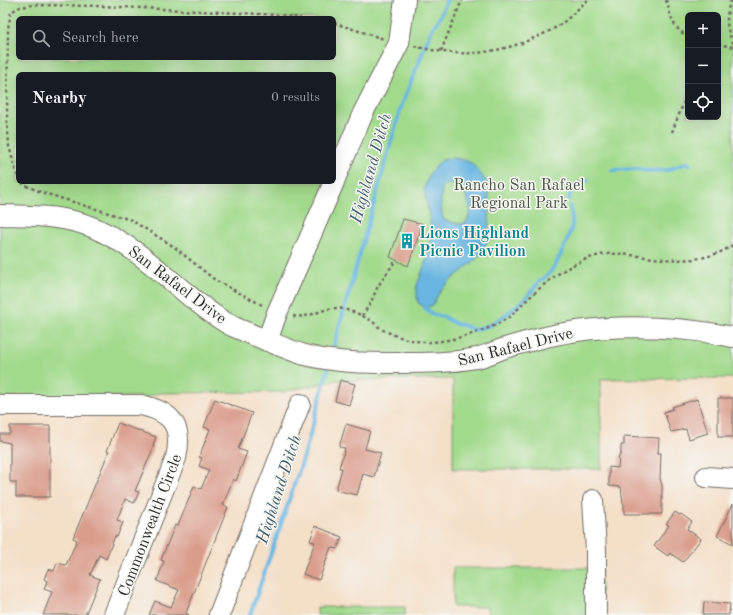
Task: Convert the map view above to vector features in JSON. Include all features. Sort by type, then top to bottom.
[{"type":"street","points":[[336,177],[364,112],[399,43],[405,0]]},
{"type":"street","points":[[267,341],[277,313],[333,184]]},
{"type":"street","name":"San Rafael Drive","points":[[0,215],[33,215],[63,218],[92,227],[126,244],[197,302],[231,325],[304,355],[333,360],[368,363],[424,364],[450,362],[478,358],[538,339],[577,331],[608,328],[686,330],[713,332],[733,337]]},
{"type":"street","points":[[219,615],[300,404]]},
{"type":"street","name":"Commonwealth Circle","points":[[0,405],[141,405],[153,407],[165,413],[174,423],[178,433],[179,446],[176,458],[114,615]]},
{"type":"street","points":[[706,477],[733,479]]},
{"type":"street","points":[[593,500],[596,550],[596,615]]},
{"type":"path","points":[[442,51],[462,0]]},
{"type":"path","points":[[422,48],[456,53],[480,53],[507,48],[534,38],[558,26],[588,0]]},
{"type":"path","points":[[666,0],[673,23],[685,35]]},
{"type":"path","points":[[731,0],[728,9],[728,31],[733,43]]},
{"type":"path","points":[[16,172],[9,146],[7,119],[8,29],[12,12],[20,7],[33,4],[110,6],[286,16]]},
{"type":"path","points":[[336,24],[399,43]]},
{"type":"path","points":[[721,45],[733,47]]},
{"type":"path","points":[[672,132],[685,100]]},
{"type":"path","points":[[277,313],[302,318],[322,311],[337,308],[362,316],[383,329],[407,339],[428,342],[455,338],[486,330],[509,317],[551,279],[575,264],[601,255],[634,254],[670,259],[701,259],[726,250],[733,245]]},
{"type":"path","points":[[362,316],[371,302],[378,286],[396,260]]},
{"type":"green space","name":"Rancho San Rafael Regional Park","points":[[0,0],[733,0],[733,378],[601,379],[601,469],[453,469],[453,379],[337,380],[283,392],[160,393],[147,397],[0,397]]},
{"type":"green space","points":[[453,568],[601,568],[601,615],[488,615],[487,607],[453,607]]},
{"type":"green space","points":[[317,607],[405,607],[405,615],[317,615]]},
{"type":"water","points":[[453,158],[469,162],[485,180],[489,195],[488,236],[484,249],[478,257],[443,288],[433,305],[425,308],[418,303],[416,288],[430,250],[431,228],[424,188],[431,171],[442,160]],"holes":[[[450,184],[459,185],[465,193],[471,211],[466,223],[459,224],[444,220],[441,203],[443,186]]]},
{"type":"building","name":"Lions Highland Picnic Pavilion","points":[[403,219],[423,224],[408,266],[390,257]]},
{"type":"building","points":[[340,380],[355,384],[349,405],[335,401]]},
{"type":"building","points":[[718,398],[733,398],[733,437],[718,437]]},
{"type":"building","points":[[215,399],[252,413],[238,449],[247,452],[236,481],[233,479],[223,505],[228,507],[186,613],[189,615],[149,615],[155,601],[171,607],[179,590],[157,581],[164,561],[161,560],[175,525],[178,526],[194,486],[201,489],[209,470],[199,466],[202,458],[199,457],[210,429],[204,427]]},
{"type":"building","points":[[697,399],[708,433],[689,439],[686,429],[671,432],[664,412],[673,409],[672,407]]},
{"type":"building","points":[[118,423],[156,437],[154,446],[135,491],[139,492],[134,503],[125,499],[117,520],[123,522],[117,537],[115,536],[106,559],[99,555],[90,575],[100,579],[85,615],[43,615],[52,592],[44,589],[47,581],[44,579],[48,569],[54,571],[57,563],[66,565],[77,540],[73,538],[109,451],[107,451]]},
{"type":"building","points":[[346,424],[370,431],[365,449],[381,453],[374,477],[363,474],[357,495],[336,490],[342,468],[339,468],[345,448],[339,447]]},
{"type":"building","points":[[10,426],[50,426],[50,497],[16,497],[16,482],[10,482],[10,443],[0,441],[0,434],[10,434]]},
{"type":"building","points":[[624,436],[659,438],[658,453],[661,453],[660,479],[662,485],[662,514],[624,514],[621,487],[609,486],[609,467],[618,468],[619,455],[621,455],[621,445],[624,445]]},
{"type":"building","points":[[733,504],[733,544],[717,536]]},
{"type":"building","points":[[675,512],[680,515],[681,514],[692,522],[687,529],[701,539],[683,562],[670,553],[668,556],[654,546],[669,525],[666,524]]},
{"type":"building","points":[[315,526],[342,537],[337,549],[331,547],[319,580],[303,574],[315,542],[310,541]]},
{"type":"building","points":[[704,602],[730,604],[729,615],[703,615]]},
{"type":"waterway","name":"Highland Ditch","points":[[333,349],[401,107],[432,29],[440,17],[447,0]]},
{"type":"waterway","points":[[612,170],[668,170],[686,163],[690,164]]},
{"type":"waterway","points":[[569,199],[573,189],[588,180]]},
{"type":"waterway","points":[[425,308],[434,315],[444,317],[456,324],[466,326],[473,330],[490,325],[507,314],[527,297],[555,266],[572,227],[570,206]]},
{"type":"waterway","name":"Highland Ditch","points":[[250,615],[304,456],[328,369]]},
{"type":"place","name":"Lions Highland Picnic Pavilion","points":[[407,241]]}]
